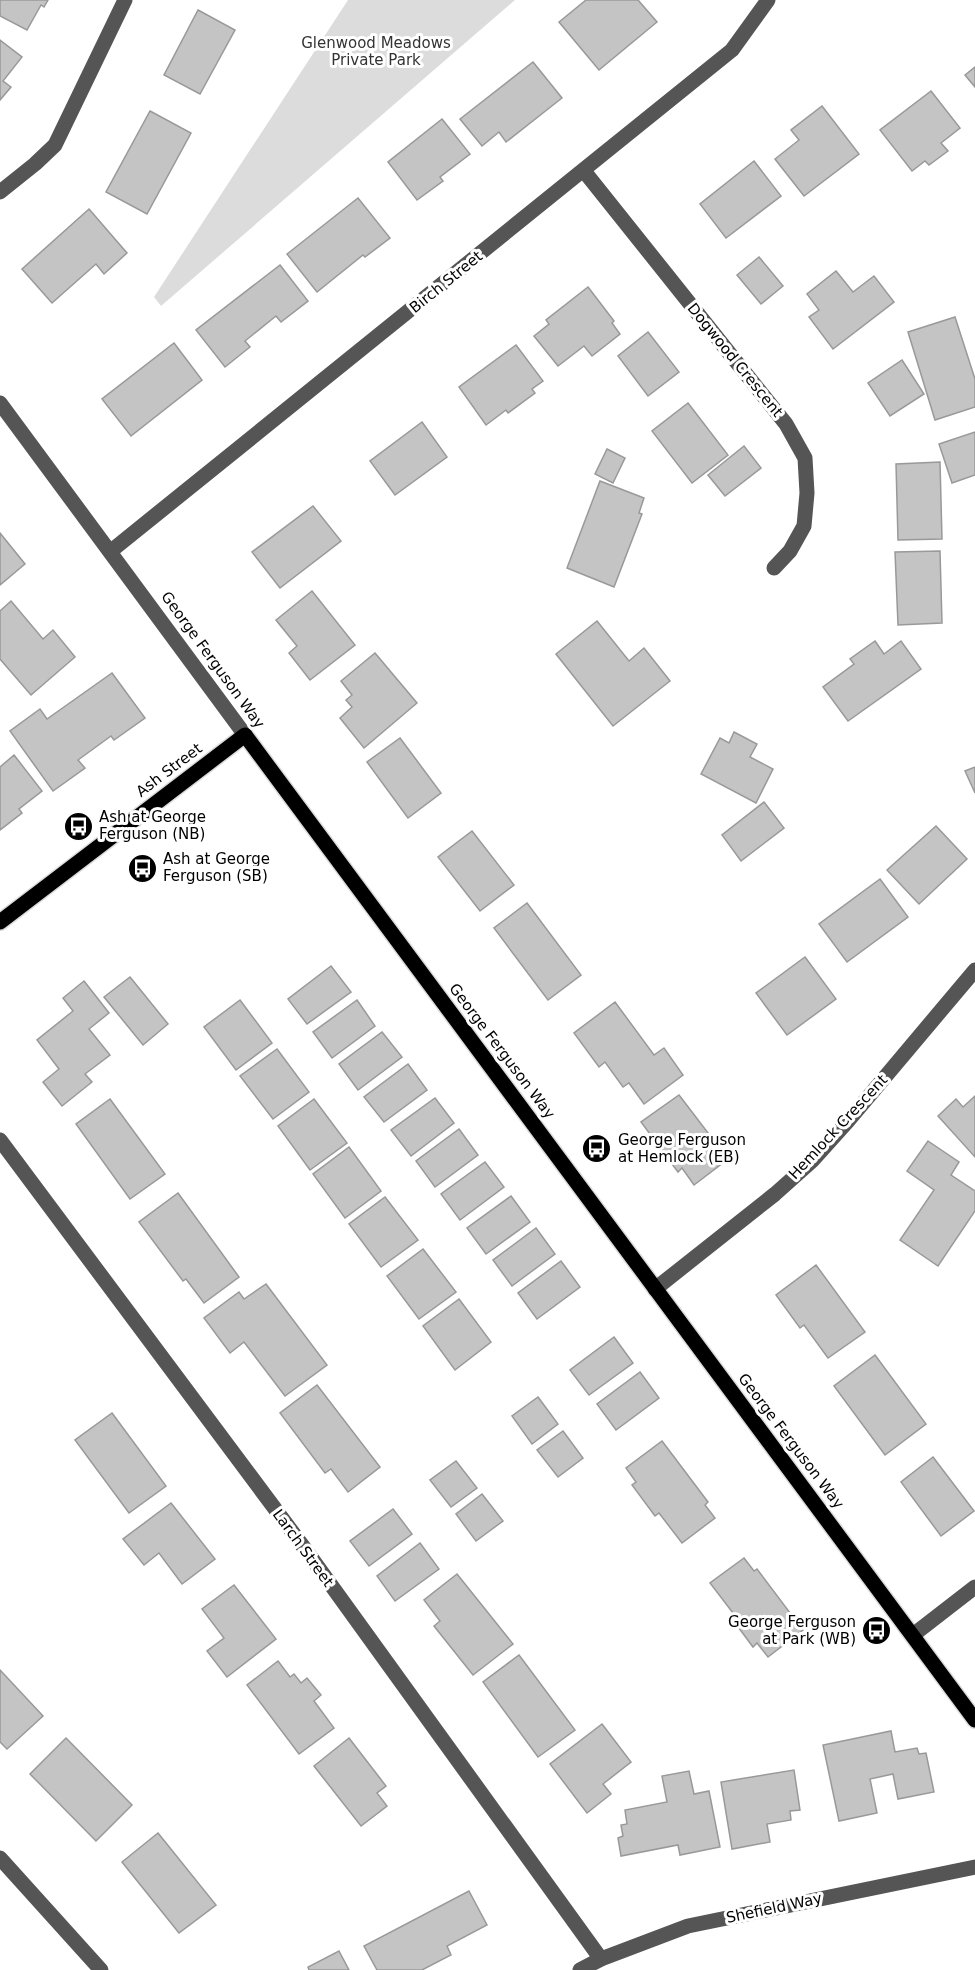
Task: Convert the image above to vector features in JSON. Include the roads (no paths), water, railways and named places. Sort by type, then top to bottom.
[{"type":"main road","name":"Ash Street","points":[[0,922],[245,735]]},
{"type":"main road","name":"George Ferguson Way","points":[[245,735],[975,1720]]},
{"type":"street","points":[[0,192],[55,145],[125,0]]},
{"type":"street","name":"Birch Street","points":[[111,551],[732,50],[768,0]]},
{"type":"street","name":"Dogwood Crescent","points":[[584,171],[786,424],[805,458],[807,493],[804,526],[790,551],[774,568]]},
{"type":"street","name":"George Ferguson Way","points":[[0,402],[245,735]]},
{"type":"street","name":"Hemlock Crescent","points":[[655,1288],[766,1201],[812,1161],[975,970]]},
{"type":"street","name":"Larch Street","points":[[0,1140],[312,1559],[601,1959]]},
{"type":"street","points":[[913,1635],[975,1587]]},
{"type":"street","points":[[0,1858],[101,1970]]},
{"type":"street","name":"Shefield Way","points":[[580,1970],[601,1959],[688,1926],[975,1867]]},
{"type":"place","name":"Ash at George Ferguson (NB)","points":[[78,826]]},
{"type":"place","name":"Ash at George Ferguson (SB)","points":[[142,868]]},
{"type":"place","name":"George Ferguson at Hemlock (EB)","points":[[597,1149]]},
{"type":"place","name":"George Ferguson at Park (WB)","points":[[877,1631]]},
{"type":"park label","name":"Glenwood Meadows Private Park","points":[[376,52]]}]
